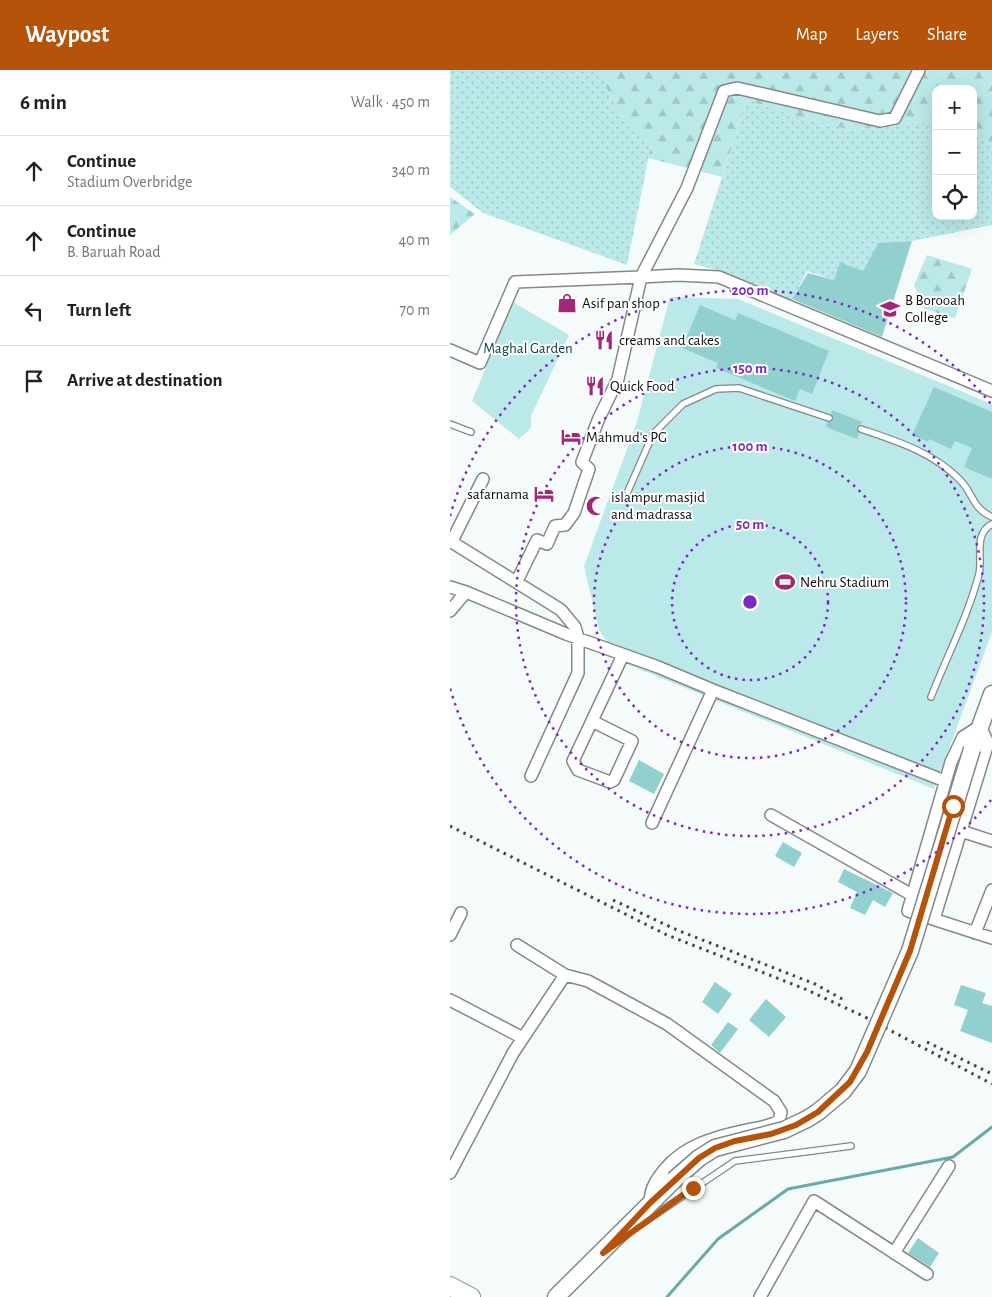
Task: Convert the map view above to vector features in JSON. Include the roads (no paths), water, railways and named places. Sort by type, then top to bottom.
[{"type":"main road","points":[[556,1297],[603,1253],[650,1203],[699,1158],[715,1148],[784,1130],[807,1119],[829,1103],[850,1082],[867,1052],[910,951],[972,749],[992,694]]},
{"type":"main road","points":[[572,1297],[578,1277]]},
{"type":"main road","points":[[450,1286],[471,1297]]},
{"type":"street","points":[[516,581],[537,540],[547,544],[555,526],[565,525],[574,513],[589,469],[582,462],[599,418],[618,379],[641,277],[687,188],[724,91],[737,88],[880,122],[895,118],[919,70]]},
{"type":"street","points":[[450,350],[480,364],[515,282],[678,275],[719,277],[992,391]]},
{"type":"street","points":[[483,478],[451,541],[561,610],[576,627],[578,638],[578,673],[531,776]]},
{"type":"street","points":[[450,587],[945,781]]},
{"type":"street","points":[[450,611],[466,592]]},
{"type":"street","points":[[592,721],[632,741],[614,780],[610,782],[578,770],[574,767],[573,761],[623,655]]},
{"type":"street","points":[[652,823],[712,690]]},
{"type":"street","points":[[934,919],[961,831],[987,764],[988,743],[980,726],[962,737],[945,781],[908,911],[992,938]]},
{"type":"street","points":[[771,815],[912,894]]},
{"type":"street","points":[[961,831],[992,842]]},
{"type":"street","points":[[975,933],[992,890]]},
{"type":"street","points":[[450,935],[461,913]]},
{"type":"street","points":[[517,945],[565,975],[588,981],[667,1024],[774,1101],[781,1112],[779,1121],[770,1126],[735,1132],[684,1151],[672,1160],[658,1176],[653,1184],[650,1203]]},
{"type":"street","points":[[450,1173],[523,1038],[565,975]]},
{"type":"street","points":[[450,1000],[523,1038]]},
{"type":"street","points":[[894,1253],[948,1166]]},
{"type":"street","points":[[760,1297],[814,1201],[927,1274]]},
{"type":"lane","points":[[628,491],[653,434],[683,404],[716,389],[739,388],[829,418]]},
{"type":"lane","points":[[450,424],[471,432]]},
{"type":"lane","points":[[861,429],[914,447],[954,474],[966,486],[973,503],[992,517]]},
{"type":"lane","points":[[931,697],[979,574],[982,534],[985,528],[992,524]]},
{"type":"lane","points":[[603,1253],[644,1222],[735,1160],[851,1146]]},
{"type":"waterway","points":[[667,1297],[718,1239],[788,1189],[953,1157],[992,1127]]},
{"type":"railway","points":[[450,826],[667,935],[805,989],[863,1016],[992,1084]]},
{"type":"railway","points":[[613,900],[677,930],[815,984],[844,1000]]},
{"type":"railway","points":[[927,1042],[992,1074]]},
{"type":"place","name":"Asif pan shop","points":[[567,303]]},
{"type":"place","name":"B Borooah College","points":[[890,309]]},
{"type":"place","name":"creams and cakes","points":[[604,340]]},
{"type":"place","name":"Quick Food","points":[[595,386]]},
{"type":"place","name":"Mahmud's PG","points":[[571,437]]},
{"type":"place","name":"safarnama","points":[[544,494]]},
{"type":"place","name":"islampur masjid and madrassa","points":[[596,506]]},
{"type":"place","name":"Nehru Stadium","points":[[785,582]]},
{"type":"park label","name":"Maghal Garden","points":[[528,348]]}]
